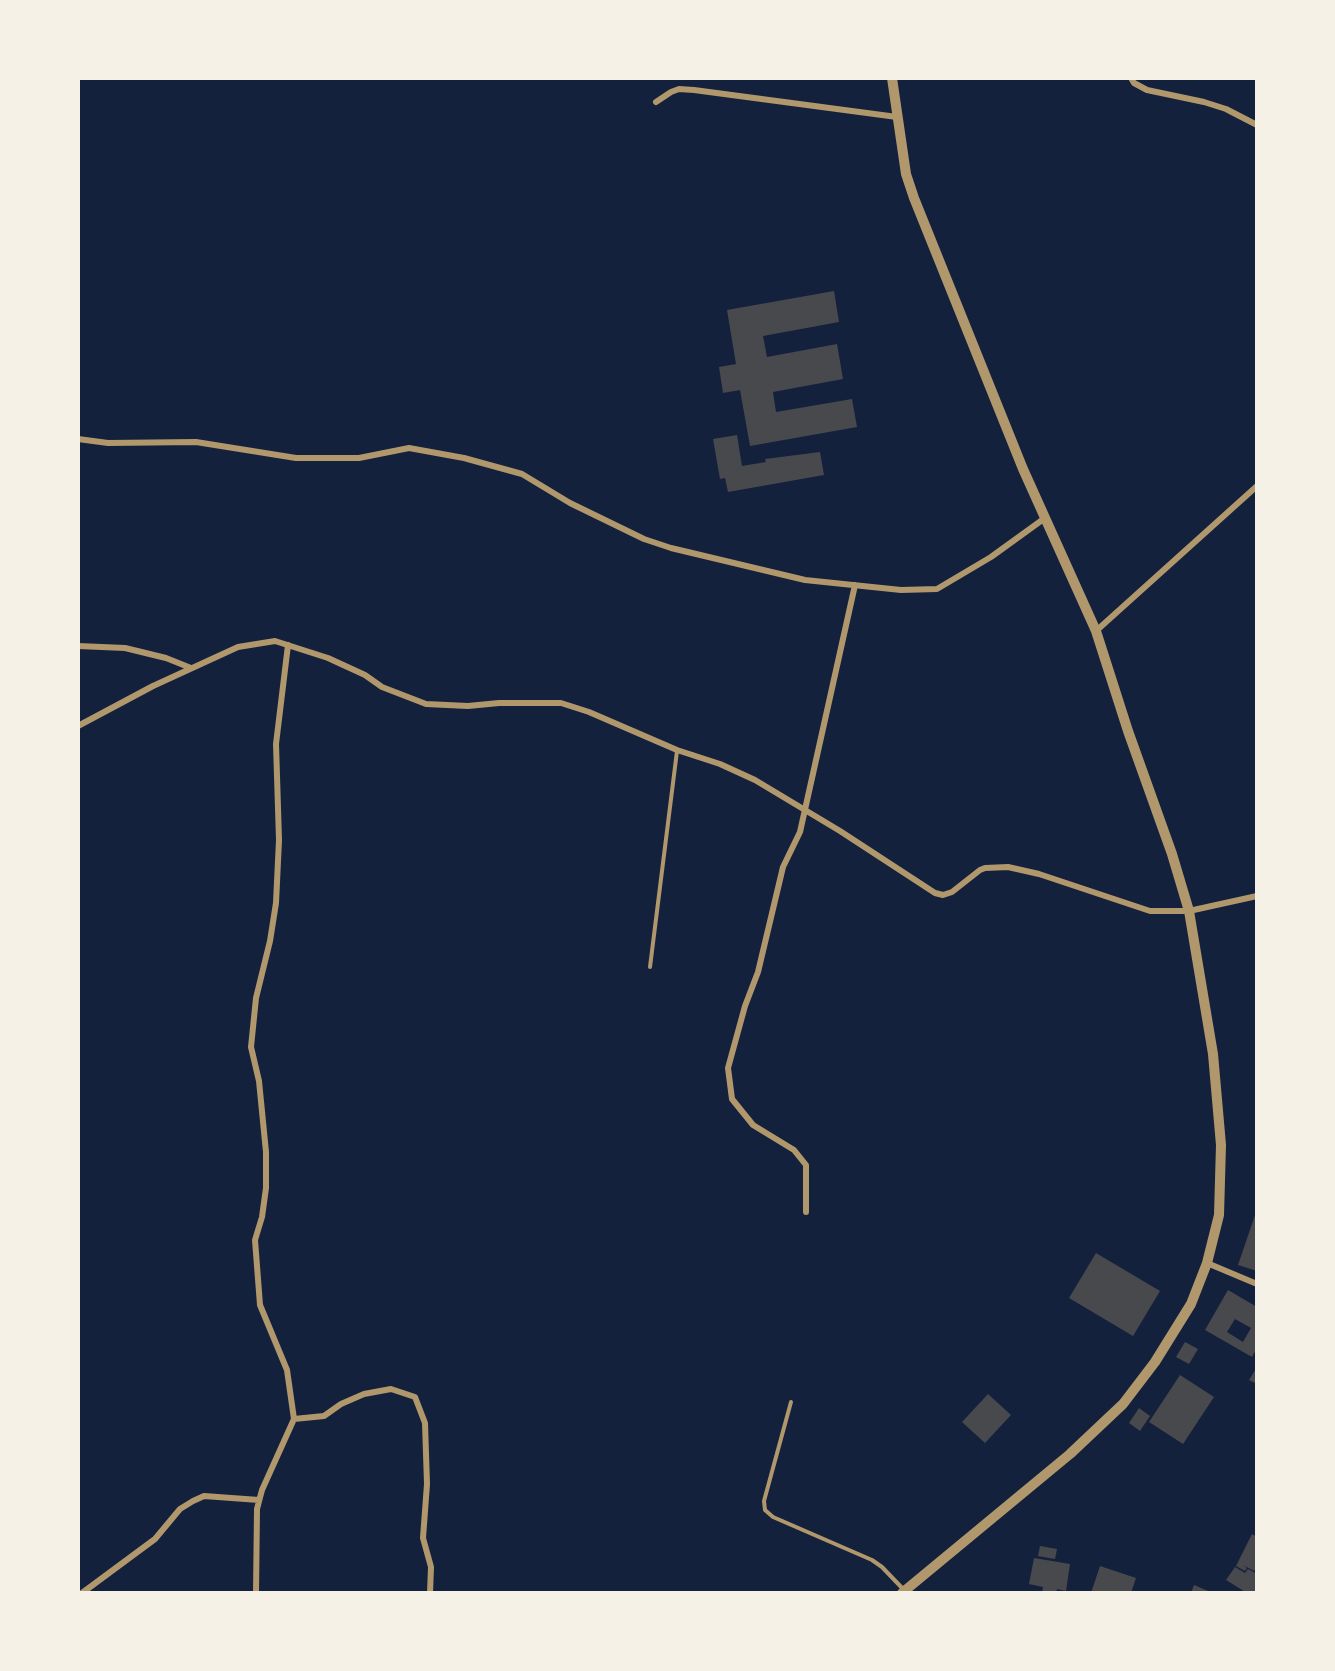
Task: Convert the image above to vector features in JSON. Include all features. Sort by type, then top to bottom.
[{"type":"street","points":[[892,78],[906,174],[914,198],[972,345],[1045,518],[1096,631],[1189,910],[1213,1054],[1221,1145],[1219,1215],[1207,1263],[1191,1304],[1155,1362],[1123,1404],[1070,1454],[903,1592]]},
{"type":"street","points":[[1131,78],[1134,83],[1147,90],[1204,102],[1226,109],[1257,124]]},
{"type":"street","points":[[656,102],[679,89],[897,117]]},
{"type":"street","points":[[78,439],[108,443],[196,442],[296,458],[359,458],[409,448],[464,458],[522,474],[570,502],[644,538],[671,548],[805,580],[901,590],[937,589],[991,557],[1045,518]]},
{"type":"street","points":[[1096,631],[1257,486]]},
{"type":"street","points":[[806,1212],[806,1165],[794,1150],[753,1125],[739,1108],[732,1099],[728,1068],[745,1006],[758,972],[783,867],[800,832],[855,585]]},
{"type":"street","points":[[78,726],[191,668],[238,647],[275,641],[328,658],[365,675],[382,687],[426,704],[468,706],[500,703],[561,703],[589,712],[677,750],[720,764],[755,780],[805,809],[935,893],[943,895],[952,892],[980,870],[1008,867],[1039,874],[1144,911],[1189,910],[1257,896]]},
{"type":"street","points":[[256,1593],[257,1509],[294,1419],[287,1370],[260,1305],[255,1240],[262,1217],[266,1188],[266,1152],[259,1081],[251,1047],[256,998],[270,941],[276,903],[279,840],[276,744],[288,645]]},
{"type":"street","points":[[78,646],[125,648],[166,658],[191,668]]},
{"type":"street","points":[[1207,1263],[1257,1284]]},
{"type":"street","points":[[294,1419],[324,1416],[342,1404],[364,1394],[391,1389],[415,1397],[425,1423],[427,1484],[423,1538],[431,1567],[430,1593]]},
{"type":"street","points":[[82,1593],[155,1539],[180,1509],[193,1501],[204,1496],[259,1500]]},
{"type":"lane","points":[[650,967],[677,750]]},
{"type":"lane","points":[[791,1402],[764,1501],[765,1510],[773,1517],[872,1560],[882,1567],[903,1592]]},
{"type":"building","points":[[834,291],[839,322],[763,336],[767,357],[837,344],[843,379],[773,392],[776,412],[852,399],[857,427],[750,446],[740,390],[723,393],[719,367],[736,364],[727,310]]},
{"type":"building","points":[[737,435],[742,466],[766,462],[765,459],[820,452],[824,475],[728,492],[725,478],[720,479],[713,439]]},
{"type":"building","points":[[1255,1215],[1257,1216],[1257,1271],[1238,1265]]},
{"type":"building","points":[[1096,1253],[1160,1291],[1133,1336],[1069,1298]]},
{"type":"building","points":[[1228,1290],[1257,1307],[1257,1348],[1252,1357],[1205,1330]],"holes":[[[1235,1319],[1251,1328],[1243,1342],[1227,1332]]]},
{"type":"building","points":[[1185,1342],[1198,1349],[1189,1364],[1176,1357]]},
{"type":"building","points":[[1257,1367],[1257,1384],[1249,1380]]},
{"type":"building","points":[[1180,1375],[1214,1397],[1183,1444],[1149,1422]]},
{"type":"building","points":[[988,1394],[1011,1415],[985,1443],[962,1422]]},
{"type":"building","points":[[1139,1408],[1150,1416],[1140,1431],[1129,1423]]},
{"type":"building","points":[[1252,1534],[1257,1537],[1257,1565],[1254,1571],[1243,1565],[1247,1568],[1245,1571],[1236,1566]]},
{"type":"building","points":[[1040,1546],[1057,1549],[1055,1559],[1038,1556]]},
{"type":"building","points":[[1034,1558],[1070,1564],[1066,1591],[1057,1589],[1056,1593],[1042,1593],[1043,1587],[1029,1584]]},
{"type":"building","points":[[1100,1566],[1136,1578],[1131,1593],[1091,1593]]},
{"type":"building","points":[[1235,1567],[1245,1573],[1248,1569],[1257,1574],[1257,1593],[1247,1593],[1226,1580]]},
{"type":"building","points":[[1194,1585],[1213,1593],[1191,1593]]}]
